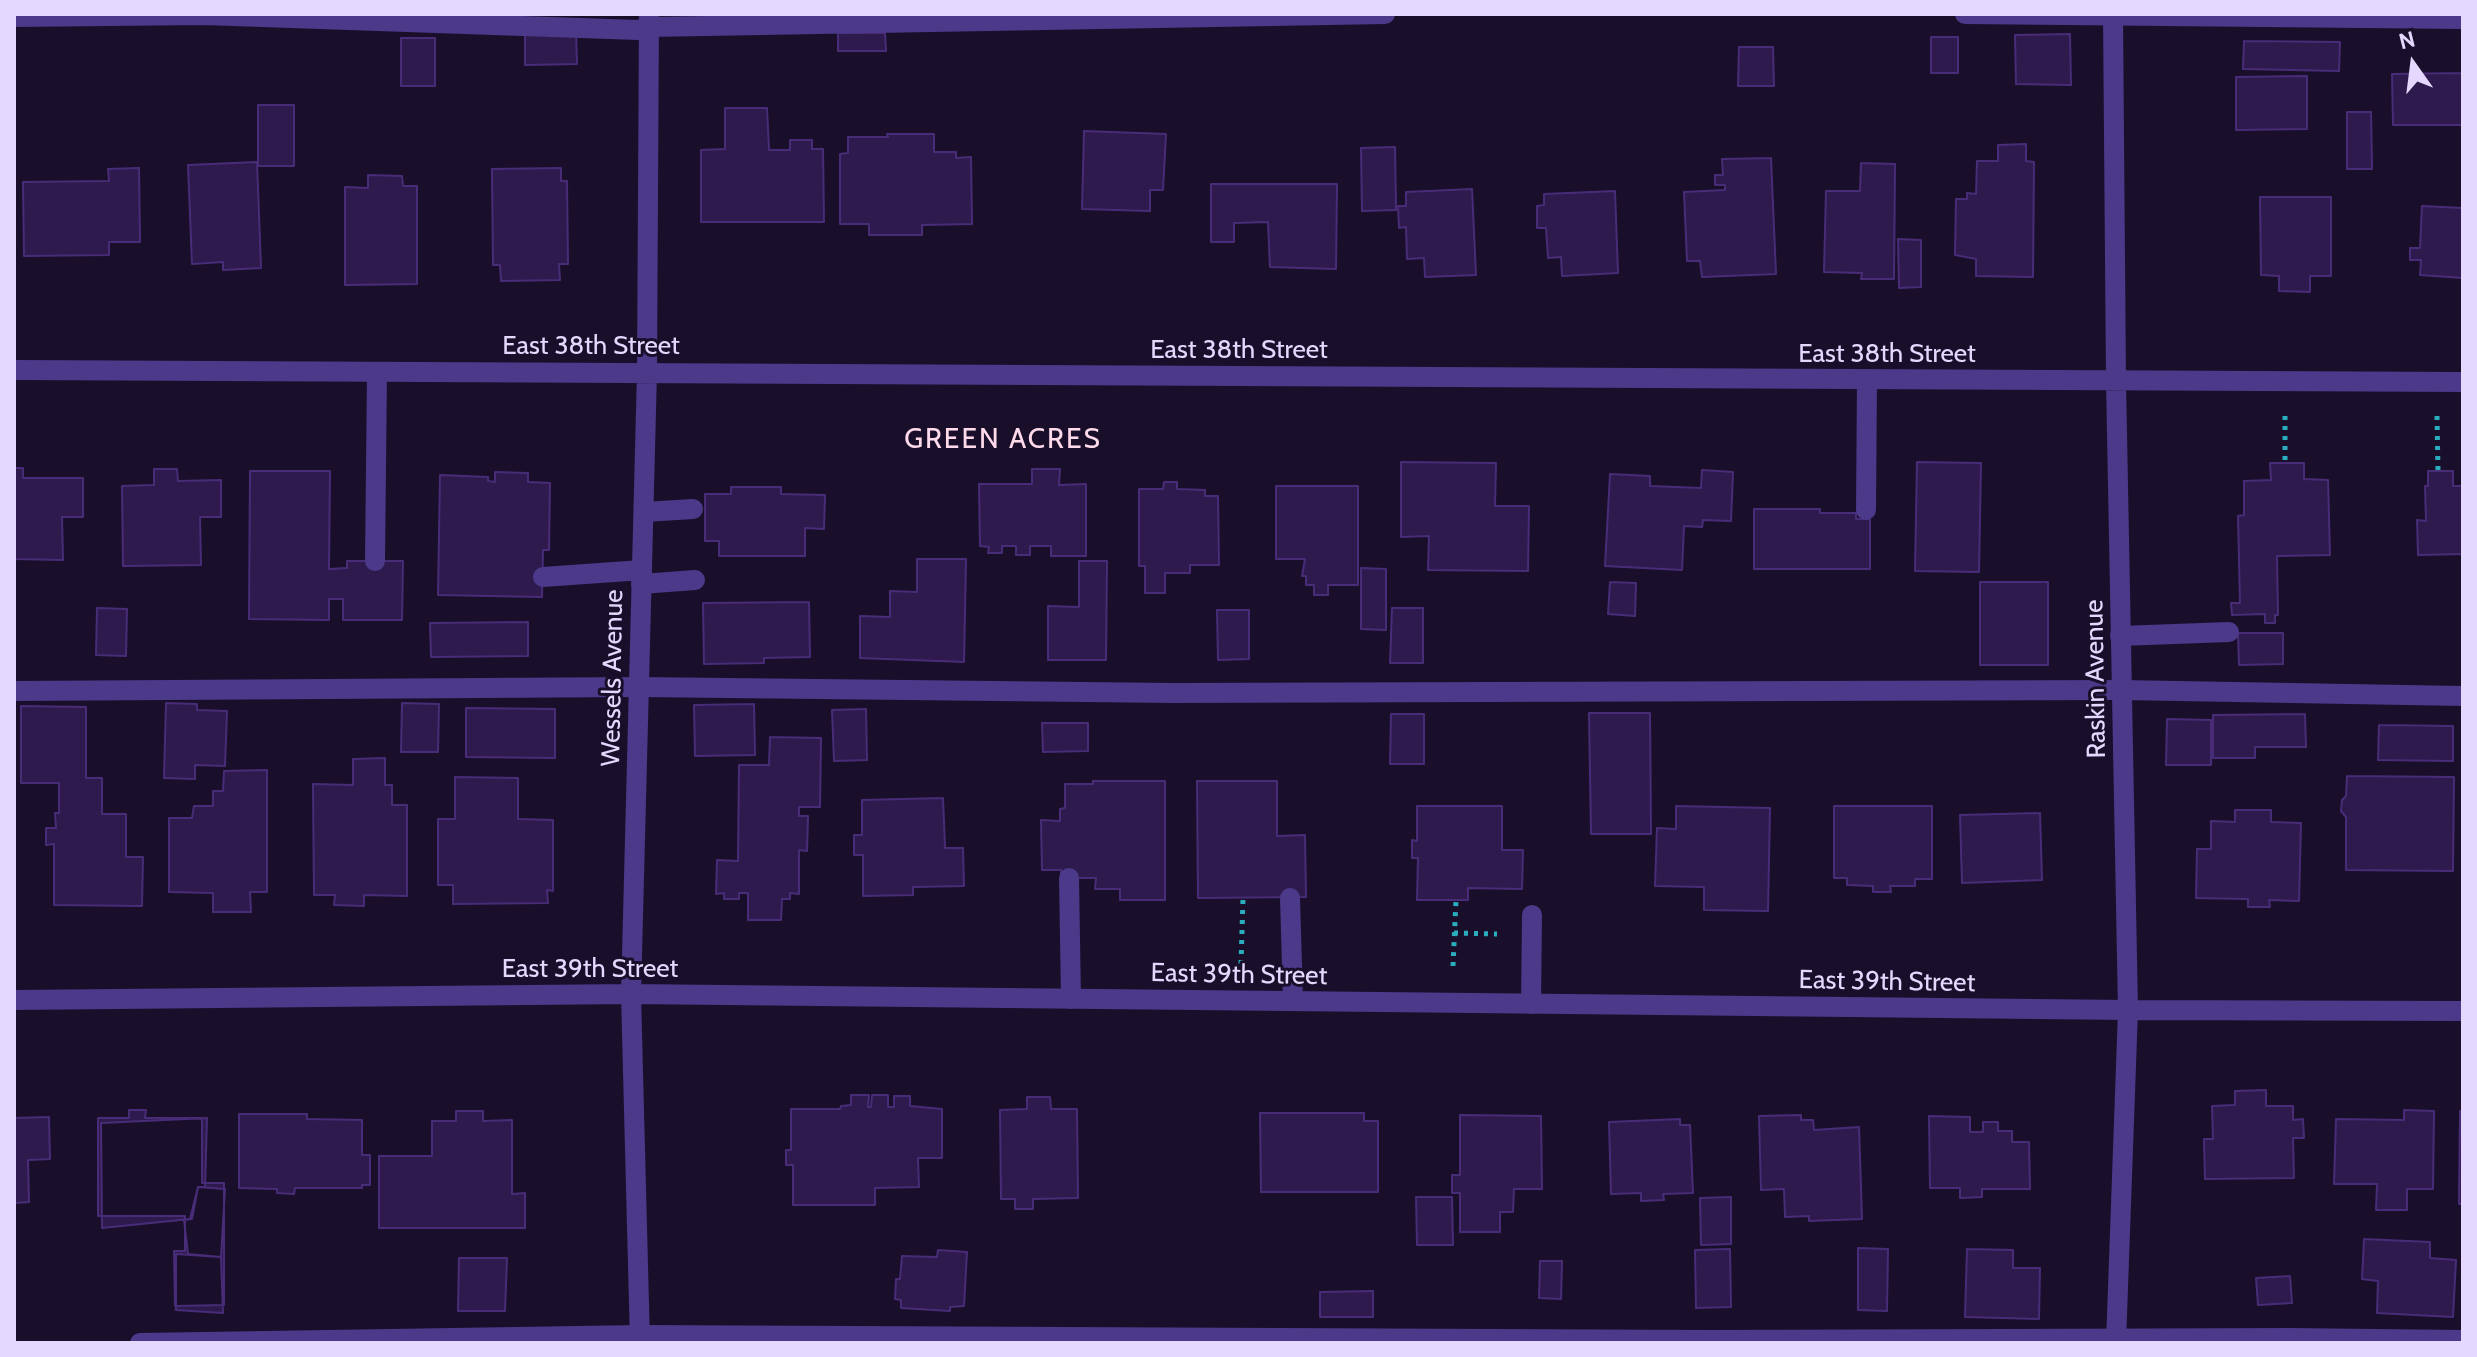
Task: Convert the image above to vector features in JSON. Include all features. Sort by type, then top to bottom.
[{"type":"street","points":[[14,17],[204,15],[622,29],[649,21],[1385,14]]},
{"type":"street","points":[[1965,14],[2463,19]]},
{"type":"street","name":"Raskin Avenue","points":[[2113,14],[2116,381],[2128,1010],[2116,1341]]},
{"type":"street","name":"Wessels Avenue","points":[[640,1339],[631,994],[647,372],[649,21]]},
{"type":"street","name":"East 38th Street","points":[[14,370],[2463,382]]},
{"type":"street","points":[[375,561],[377,372]]},
{"type":"street","points":[[1866,510],[1867,379]]},
{"type":"street","points":[[644,512],[693,509]]},
{"type":"street","points":[[543,577],[695,580]]},
{"type":"street","points":[[2120,636],[2229,632]]},
{"type":"street","points":[[14,691],[639,687],[1173,693],[2121,690],[2463,696]]},
{"type":"street","points":[[1069,878],[1071,999]]},
{"type":"street","points":[[1290,898],[1293,1001]]},
{"type":"street","points":[[1531,1004],[1532,915]]},
{"type":"street","name":"East 39th Street","points":[[14,1000],[631,994],[2463,1011]]},
{"type":"street","points":[[140,1343],[640,1339],[2463,1340]]},
{"type":"path","points":[[2284,382],[2285,463]]},
{"type":"path","points":[[2436,382],[2438,471]]},
{"type":"path","points":[[1240,1001],[1243,898]]},
{"type":"path","points":[[1451,1003],[1456,900]]},
{"type":"building","points":[[525,29],[576,30],[577,64],[525,65]]},
{"type":"building","points":[[838,33],[885,33],[886,51],[838,51]]},
{"type":"building","points":[[2070,34],[2071,85],[2016,84],[2015,35]]},
{"type":"building","points":[[1931,37],[1958,37],[1958,73],[1931,73]]},
{"type":"building","points":[[401,38],[435,38],[435,86],[401,86]]},
{"type":"building","points":[[2244,41],[2340,42],[2339,71],[2243,69]]},
{"type":"building","points":[[1739,47],[1773,47],[1774,86],[1738,86]]},
{"type":"building","points":[[2462,73],[2463,125],[2393,125],[2392,74]]},
{"type":"building","points":[[2307,76],[2307,129],[2236,130],[2236,77]]},
{"type":"building","points":[[258,105],[294,105],[294,166],[258,166]]},
{"type":"building","points":[[725,108],[767,108],[769,150],[790,150],[790,140],[812,140],[812,149],[823,149],[824,222],[701,222],[701,150],[725,149]]},
{"type":"building","points":[[2347,112],[2371,112],[2372,169],[2347,169]]},
{"type":"building","points":[[1084,131],[1166,134],[1163,190],[1150,190],[1150,211],[1082,209]]},
{"type":"building","points":[[887,134],[934,134],[934,152],[956,152],[956,158],[971,157],[972,224],[922,225],[922,235],[869,235],[869,224],[840,224],[840,154],[848,153],[848,137],[888,137]]},
{"type":"building","points":[[2026,144],[2026,161],[2034,162],[2033,277],[1976,276],[1976,259],[1955,255],[1956,199],[1967,199],[1967,193],[1976,194],[1977,161],[1998,161],[1998,145]]},
{"type":"building","points":[[1395,147],[1396,210],[1362,211],[1361,148]]},
{"type":"building","points":[[1771,158],[1776,274],[1702,277],[1700,261],[1687,261],[1684,192],[1725,190],[1725,185],[1715,185],[1715,175],[1723,175],[1722,159]]},
{"type":"building","points":[[257,162],[261,268],[223,270],[223,262],[192,264],[188,165]]},
{"type":"building","points":[[1861,163],[1895,164],[1894,279],[1861,279],[1862,273],[1824,272],[1826,191],[1860,191]]},
{"type":"building","points":[[139,168],[140,242],[109,242],[109,255],[24,256],[23,182],[109,181],[108,169]]},
{"type":"building","points":[[561,168],[561,181],[567,181],[568,264],[559,264],[560,280],[501,281],[500,265],[493,265],[492,169]]},
{"type":"building","points":[[368,175],[402,176],[403,186],[417,186],[417,284],[345,285],[345,187],[368,188]]},
{"type":"building","points":[[1211,184],[1337,184],[1336,269],[1270,267],[1268,222],[1234,223],[1234,242],[1211,242]]},
{"type":"building","points":[[1472,189],[1476,275],[1425,277],[1424,258],[1407,259],[1406,227],[1399,228],[1398,206],[1406,206],[1406,192]]},
{"type":"building","points":[[1615,191],[1618,273],[1562,276],[1561,257],[1548,258],[1546,228],[1537,228],[1537,206],[1544,205],[1544,194]]},
{"type":"building","points":[[2260,197],[2331,197],[2331,276],[2310,276],[2310,292],[2279,291],[2279,276],[2261,275]]},
{"type":"building","points":[[2422,206],[2463,208],[2463,278],[2420,275],[2421,260],[2410,260],[2410,248],[2420,248]]},
{"type":"building","points":[[1898,239],[1921,240],[1921,287],[1899,288]]},
{"type":"building","points":[[1401,462],[1496,463],[1495,506],[1529,506],[1528,571],[1428,570],[1429,536],[1401,537]]},
{"type":"building","points":[[1917,462],[1981,463],[1979,572],[1915,571]]},
{"type":"building","points":[[2270,463],[2304,463],[2304,479],[2328,480],[2330,555],[2277,556],[2278,615],[2275,615],[2275,623],[2265,623],[2265,614],[2232,615],[2231,603],[2240,603],[2238,516],[2244,515],[2244,481],[2271,480]]},
{"type":"building","points":[[14,468],[23,468],[23,478],[83,478],[83,517],[62,517],[63,560],[14,559]]},
{"type":"building","points":[[154,469],[177,469],[178,481],[221,480],[221,517],[200,517],[201,565],[123,566],[122,486],[154,485]]},
{"type":"building","points":[[1032,469],[1060,469],[1059,485],[1086,484],[1086,556],[1051,556],[1051,546],[1030,546],[1030,555],[1016,555],[1016,546],[1002,546],[1002,553],[988,553],[989,547],[980,546],[979,484],[1032,484]]},
{"type":"building","points":[[1702,470],[1733,472],[1731,521],[1703,520],[1702,527],[1684,526],[1682,570],[1605,566],[1610,474],[1650,476],[1650,486],[1701,488]]},
{"type":"building","points":[[250,471],[330,471],[329,569],[347,568],[347,561],[403,561],[402,620],[343,620],[343,599],[329,599],[329,620],[249,619]]},
{"type":"building","points":[[2428,471],[2453,471],[2453,486],[2463,486],[2463,554],[2418,555],[2417,520],[2426,521]]},
{"type":"building","points":[[495,472],[528,473],[528,482],[550,483],[549,550],[543,550],[542,597],[438,595],[440,475],[488,477],[488,481],[495,482]]},
{"type":"building","points":[[1164,482],[1177,482],[1177,489],[1205,490],[1205,496],[1218,496],[1219,565],[1190,565],[1190,573],[1165,573],[1165,593],[1145,593],[1145,566],[1139,566],[1139,489],[1163,489]]},
{"type":"building","points":[[1276,486],[1358,486],[1358,585],[1328,585],[1328,595],[1314,595],[1314,585],[1306,585],[1306,576],[1302,576],[1305,559],[1276,559]]},
{"type":"building","points":[[731,487],[781,487],[781,494],[825,495],[824,529],[805,528],[805,556],[719,556],[719,541],[705,541],[705,494],[731,494]]},
{"type":"building","points":[[1754,509],[1820,509],[1820,513],[1856,513],[1856,519],[1870,519],[1870,569],[1754,569]]},
{"type":"building","points":[[917,559],[966,559],[964,662],[860,658],[860,616],[890,617],[890,591],[917,592]]},
{"type":"building","points":[[1079,561],[1107,561],[1106,660],[1048,660],[1048,606],[1079,607]]},
{"type":"building","points":[[1361,568],[1386,569],[1386,630],[1361,629]]},
{"type":"building","points":[[1610,582],[1636,583],[1635,616],[1608,614]]},
{"type":"building","points":[[1980,582],[2048,582],[2048,665],[1980,665]]},
{"type":"building","points":[[809,602],[810,657],[764,658],[764,663],[704,664],[703,603]]},
{"type":"building","points":[[97,608],[127,609],[126,656],[96,655]]},
{"type":"building","points":[[1392,608],[1423,608],[1423,663],[1390,663]]},
{"type":"building","points":[[1217,610],[1249,610],[1249,659],[1218,660]]},
{"type":"building","points":[[528,622],[528,656],[431,657],[430,623]]},
{"type":"building","points":[[2238,633],[2283,633],[2283,664],[2239,665]]},
{"type":"building","points":[[166,703],[197,704],[197,710],[227,711],[225,766],[195,765],[195,779],[164,778]]},
{"type":"building","points":[[402,703],[439,704],[438,752],[401,752]]},
{"type":"building","points":[[754,704],[755,755],[695,756],[694,705]]},
{"type":"building","points":[[21,706],[86,707],[86,778],[102,778],[102,814],[126,814],[126,857],[143,857],[142,906],[54,905],[54,844],[46,845],[46,828],[56,828],[59,783],[21,783]]},
{"type":"building","points":[[466,708],[555,709],[555,758],[466,757]]},
{"type":"building","points":[[866,709],[867,760],[834,761],[832,710]]},
{"type":"building","points":[[1589,713],[1650,713],[1651,834],[1591,834]]},
{"type":"building","points":[[1391,714],[1424,714],[1424,764],[1390,764]]},
{"type":"building","points":[[2305,714],[2306,747],[2255,747],[2255,758],[2213,758],[2213,715]]},
{"type":"building","points":[[2167,719],[2211,720],[2211,765],[2166,765]]},
{"type":"building","points":[[1042,723],[1088,723],[1088,751],[1043,752]]},
{"type":"building","points":[[2379,725],[2453,726],[2453,761],[2378,760]]},
{"type":"building","points":[[770,737],[821,738],[820,807],[799,807],[799,816],[808,816],[807,851],[799,850],[799,894],[790,893],[790,899],[782,899],[781,920],[748,920],[748,893],[739,893],[739,899],[724,899],[724,893],[716,894],[717,860],[738,861],[739,765],[769,765]]},
{"type":"building","points":[[385,758],[385,785],[392,785],[392,805],[407,805],[407,896],[364,895],[364,906],[334,905],[335,895],[314,895],[313,784],[353,785],[353,759]]},
{"type":"building","points":[[267,770],[267,892],[250,892],[251,912],[213,912],[213,893],[169,892],[169,818],[192,818],[194,806],[213,806],[213,791],[223,791],[224,771]]},
{"type":"building","points":[[2347,776],[2454,777],[2453,871],[2346,870],[2346,817],[2341,811]]},
{"type":"building","points":[[455,777],[518,778],[518,819],[553,820],[553,891],[547,890],[548,903],[453,904],[453,885],[438,885],[438,819],[455,819]]},
{"type":"building","points":[[1093,781],[1165,781],[1165,900],[1120,900],[1120,889],[1095,889],[1096,878],[1061,878],[1061,870],[1042,870],[1041,820],[1060,821],[1060,809],[1065,808],[1065,784],[1093,784]]},
{"type":"building","points":[[1197,781],[1277,781],[1277,836],[1305,835],[1306,897],[1198,898]]},
{"type":"building","points":[[943,798],[945,848],[963,848],[964,886],[913,887],[913,895],[863,896],[863,855],[854,855],[854,835],[862,835],[862,800]]},
{"type":"building","points":[[1417,806],[1502,806],[1502,850],[1523,850],[1522,889],[1468,888],[1468,900],[1417,900],[1418,858],[1412,858],[1412,840],[1417,841]]},
{"type":"building","points":[[1676,806],[1770,808],[1768,911],[1704,910],[1704,887],[1655,886],[1657,828],[1676,829]]},
{"type":"building","points":[[1834,806],[1932,806],[1932,879],[1915,879],[1915,886],[1890,886],[1891,892],[1873,892],[1873,886],[1847,885],[1847,878],[1834,878]]},
{"type":"building","points":[[2235,810],[2271,810],[2271,822],[2301,823],[2299,901],[2269,900],[2270,907],[2248,907],[2248,899],[2196,898],[2197,849],[2211,849],[2211,821],[2235,822]]},
{"type":"building","points":[[2040,813],[2042,880],[1962,883],[1960,815]]},
{"type":"building","points":[[2266,1090],[2266,1106],[2293,1106],[2293,1120],[2303,1119],[2304,1138],[2293,1138],[2294,1178],[2205,1179],[2204,1139],[2213,1139],[2212,1106],[2235,1105],[2235,1091]]},
{"type":"building","points":[[851,1095],[869,1095],[868,1107],[871,1107],[872,1095],[888,1095],[888,1107],[894,1107],[894,1096],[910,1096],[910,1106],[942,1109],[942,1158],[918,1158],[919,1187],[875,1188],[875,1205],[793,1205],[793,1165],[786,1165],[786,1150],[791,1150],[791,1109],[840,1109],[841,1106],[851,1105]]},
{"type":"building","points":[[1027,1097],[1050,1097],[1051,1109],[1077,1109],[1078,1198],[1033,1199],[1033,1209],[1015,1209],[1015,1199],[1001,1199],[1000,1110],[1027,1109]]},
{"type":"building","points":[[129,1110],[146,1110],[145,1118],[202,1118],[202,1183],[224,1183],[224,1305],[175,1306],[174,1251],[185,1251],[185,1216],[98,1216],[98,1118],[129,1118]]},
{"type":"building","points":[[2404,1110],[2434,1111],[2433,1189],[2407,1189],[2407,1210],[2376,1210],[2377,1184],[2334,1184],[2336,1119],[2404,1120]]},
{"type":"building","points":[[456,1111],[483,1111],[483,1121],[512,1120],[512,1194],[525,1193],[525,1228],[379,1228],[379,1156],[432,1156],[432,1121],[456,1121]]},
{"type":"building","points":[[2460,1111],[2463,1111],[2463,1204],[2459,1204]]},
{"type":"building","points":[[1260,1113],[1364,1113],[1364,1121],[1378,1121],[1378,1192],[1261,1192]]},
{"type":"building","points":[[239,1114],[307,1114],[307,1119],[362,1120],[362,1155],[370,1155],[370,1185],[362,1185],[362,1188],[295,1188],[294,1194],[277,1193],[277,1189],[239,1188]]},
{"type":"building","points":[[1460,1115],[1541,1116],[1542,1189],[1514,1189],[1513,1212],[1500,1212],[1500,1232],[1460,1232],[1460,1193],[1452,1193],[1452,1175],[1460,1175]]},
{"type":"building","points":[[1801,1115],[1801,1120],[1813,1120],[1814,1130],[1859,1127],[1862,1219],[1809,1221],[1809,1216],[1785,1217],[1784,1189],[1761,1190],[1759,1116]]},
{"type":"building","points":[[1929,1116],[1970,1117],[1970,1132],[1983,1132],[1983,1122],[1998,1122],[1998,1131],[2012,1131],[2012,1142],[2029,1142],[2030,1189],[1982,1189],[1982,1197],[1960,1198],[1960,1188],[1930,1188]]},
{"type":"building","points":[[49,1117],[50,1159],[28,1160],[29,1202],[14,1203],[14,1118]]},
{"type":"building","points":[[207,1118],[205,1187],[198,1187],[190,1219],[102,1228],[101,1123]]},
{"type":"building","points":[[1680,1119],[1680,1125],[1690,1125],[1693,1193],[1663,1194],[1664,1200],[1641,1201],[1641,1193],[1611,1194],[1609,1122]]},
{"type":"building","points":[[198,1187],[225,1189],[221,1257],[188,1254],[184,1220],[192,1219]]},
{"type":"building","points":[[1416,1197],[1452,1197],[1453,1245],[1417,1245]]},
{"type":"building","points":[[1731,1197],[1731,1244],[1701,1245],[1700,1198]]},
{"type":"building","points":[[2364,1239],[2430,1242],[2430,1258],[2456,1260],[2453,1317],[2377,1313],[2378,1281],[2362,1279]]},
{"type":"building","points":[[1858,1248],[1888,1249],[1887,1311],[1858,1310]]},
{"type":"building","points":[[1730,1249],[1731,1307],[1696,1308],[1695,1250]]},
{"type":"building","points":[[1967,1249],[2013,1250],[2013,1268],[2040,1268],[2039,1319],[1965,1317]]},
{"type":"building","points":[[938,1250],[967,1252],[964,1306],[950,1307],[950,1311],[901,1308],[901,1300],[895,1299],[902,1256],[937,1257]]},
{"type":"building","points":[[176,1254],[221,1257],[223,1313],[176,1310]]},
{"type":"building","points":[[459,1258],[507,1258],[505,1311],[458,1311]]},
{"type":"building","points":[[1540,1261],[1562,1261],[1561,1299],[1539,1298]]},
{"type":"building","points":[[2290,1276],[2292,1303],[2258,1305],[2256,1278]]},
{"type":"building","points":[[1373,1291],[1373,1317],[1320,1317],[1320,1292]]},
{"type":"district","name":"GREEN ACRES","points":[[1003,440]]}]
